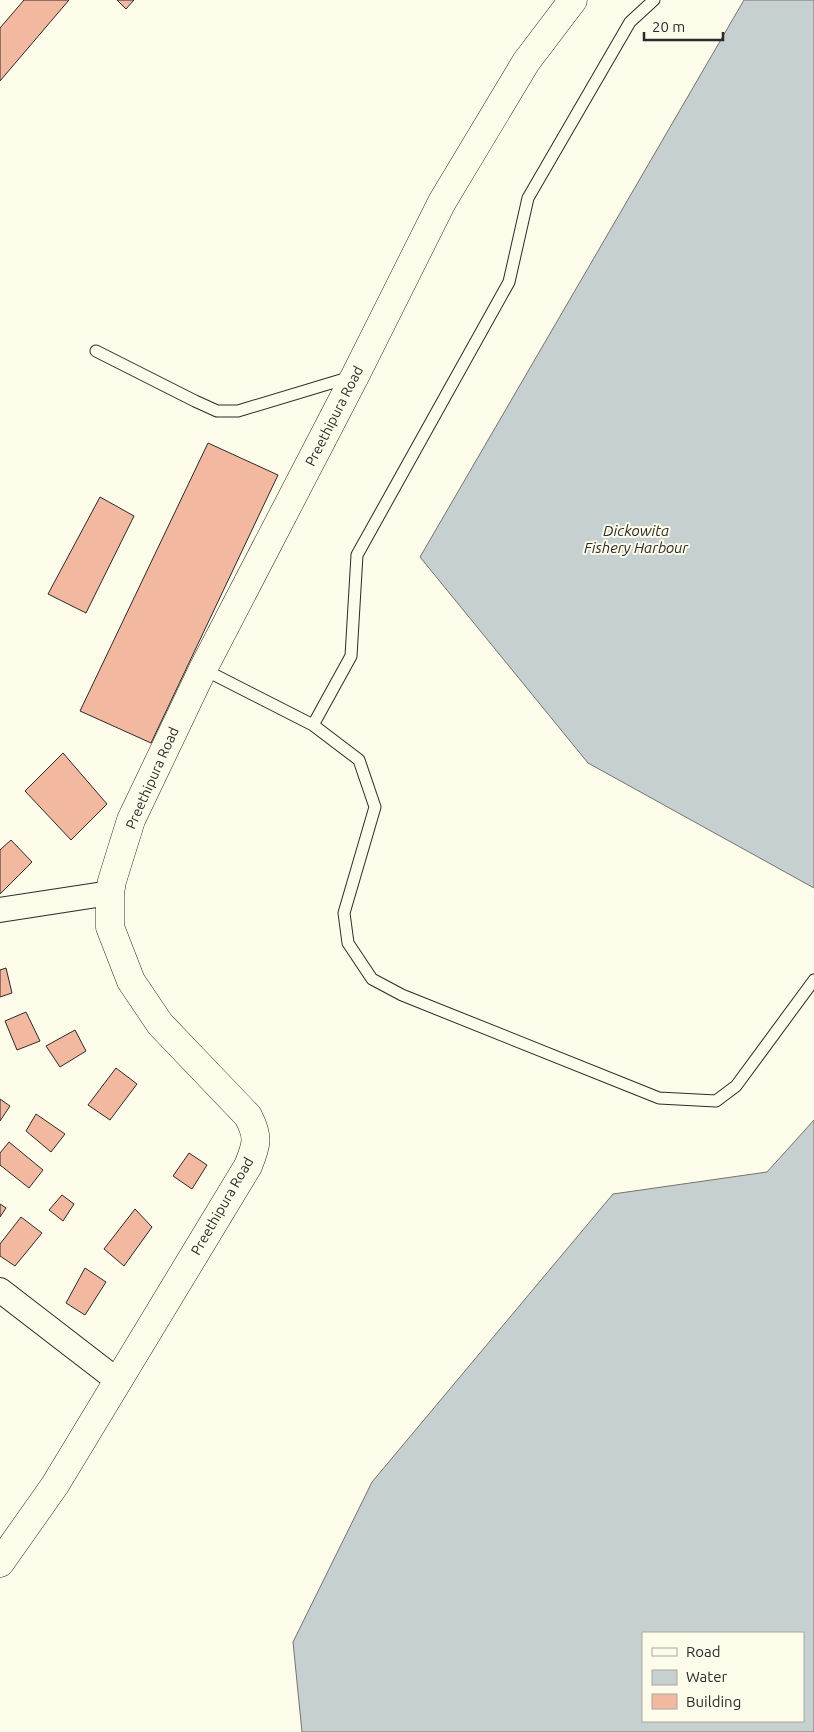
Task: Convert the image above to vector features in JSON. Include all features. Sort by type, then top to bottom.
[{"type":"street","name":"Preethipura Road","points":[[0,1563],[54,1485],[118,1381],[248,1166],[257,1140],[255,1130],[248,1116],[160,1024],[131,981],[110,927],[110,892],[131,820],[203,669],[356,376],[442,202],[526,62],[573,0]]},
{"type":"street","points":[[0,910],[110,892]]},
{"type":"street","points":[[0,1290],[118,1381]]},
{"type":"lane","points":[[313,725],[351,656],[357,555],[509,282],[528,198],[630,22],[654,0]]},
{"type":"lane","points":[[96,351],[218,411],[238,411],[356,376]]},
{"type":"lane","points":[[203,669],[313,725],[359,760],[375,807],[344,913],[348,943],[372,979],[395,991],[659,1098],[716,1101],[736,1086],[814,980]]},
{"type":"water","name":"Dickowita Fishery Harbour","points":[[744,0],[814,0],[814,888],[588,763],[420,557]]},
{"type":"water","points":[[814,1120],[814,1732],[302,1732],[293,1642],[372,1482],[613,1194],[767,1172]]},
{"type":"building","points":[[24,0],[69,0],[0,81],[0,28]]},
{"type":"building","points":[[117,0],[134,0],[126,9]]},
{"type":"building","points":[[208,443],[278,475],[151,743],[80,711]]},
{"type":"building","points":[[100,497],[134,516],[86,613],[48,594]]},
{"type":"building","points":[[63,753],[107,804],[71,840],[25,791]]},
{"type":"building","points":[[11,840],[32,862],[0,894],[0,850]]},
{"type":"building","points":[[6,968],[12,993],[0,997],[0,970]]},
{"type":"building","points":[[26,1012],[40,1041],[17,1050],[5,1021]]},
{"type":"building","points":[[75,1030],[86,1051],[60,1067],[46,1046]]},
{"type":"building","points":[[116,1068],[137,1084],[110,1120],[88,1105]]},
{"type":"building","points":[[0,1099],[10,1106],[0,1121]]},
{"type":"building","points":[[36,1114],[65,1134],[51,1152],[26,1131]]},
{"type":"building","points":[[9,1142],[43,1170],[29,1188],[0,1165],[0,1153]]},
{"type":"building","points":[[189,1153],[207,1165],[192,1189],[173,1176]]},
{"type":"building","points":[[62,1195],[74,1204],[63,1221],[49,1210]]},
{"type":"building","points":[[0,1204],[6,1208],[0,1217]]},
{"type":"building","points":[[135,1209],[152,1227],[124,1266],[104,1249]]},
{"type":"building","points":[[21,1217],[42,1233],[15,1266],[0,1256],[0,1244]]},
{"type":"building","points":[[85,1268],[106,1282],[85,1315],[66,1303]]}]
